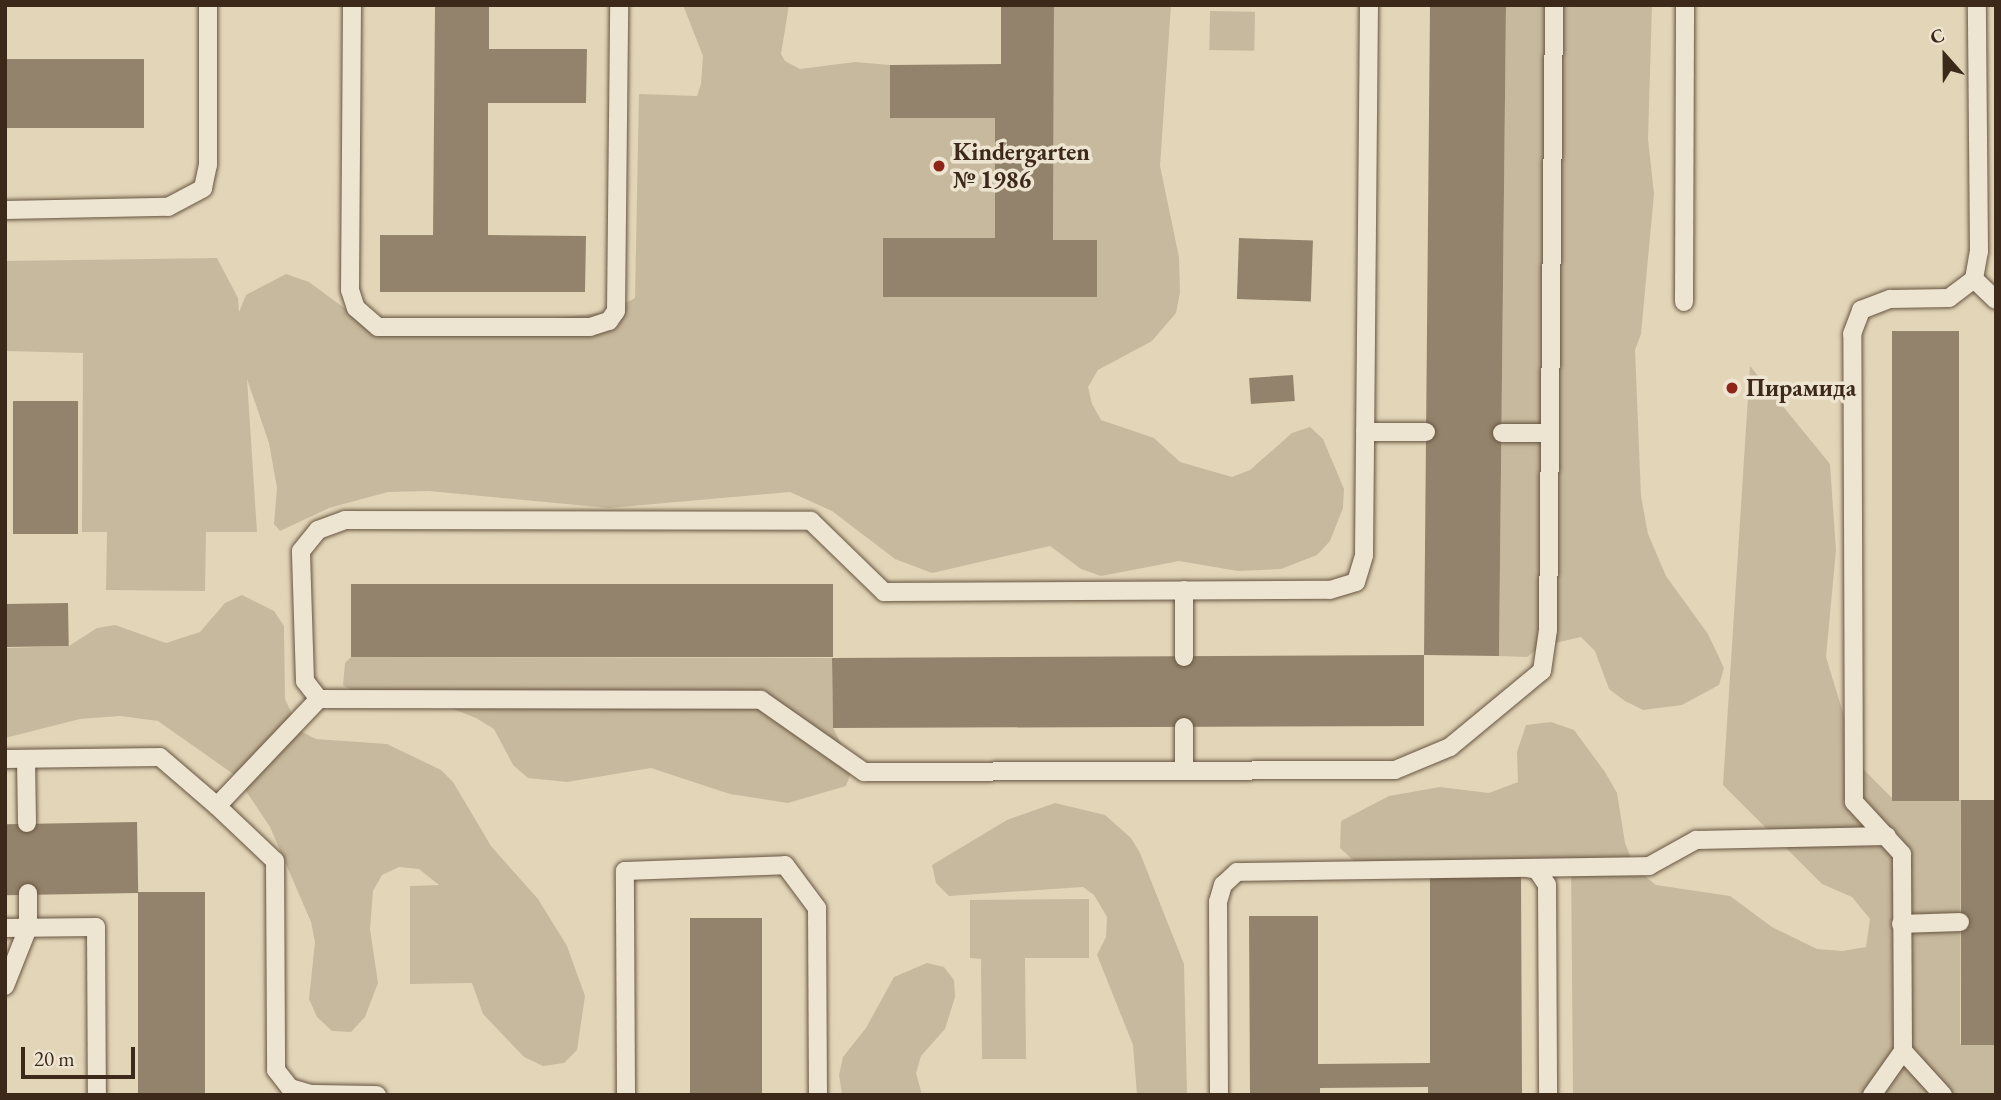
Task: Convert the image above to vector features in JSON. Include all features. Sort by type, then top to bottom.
[{"type":"lane","points":[[5,210],[168,207],[203,188],[208,165],[208,5]]},
{"type":"lane","points":[[352,5],[350,290],[356,308],[377,327],[590,327],[609,321],[617,303],[619,5]]},
{"type":"lane","points":[[319,699],[304,681],[301,551],[318,530],[345,520],[811,521],[884,592],[1330,590],[1356,582],[1364,555],[1369,5]]},
{"type":"lane","points":[[217,806],[319,699],[761,700],[864,772],[1395,770],[1450,747],[1542,671],[1548,631],[1554,5]]},
{"type":"lane","points":[[1684,302],[1685,5]]},
{"type":"lane","points":[[1872,1095],[1903,1051],[1902,853],[1854,802],[1852,334],[1861,310],[1890,299],[1950,298],[1974,279],[1979,252],[1977,5]]},
{"type":"lane","points":[[1974,279],[1996,300]]},
{"type":"lane","points":[[1365,432],[1426,432]]},
{"type":"lane","points":[[1502,433],[1550,433]]},
{"type":"lane","points":[[1184,590],[1184,657]]},
{"type":"lane","points":[[1184,727],[1184,771]]},
{"type":"lane","points":[[5,759],[160,757],[217,806],[275,861],[276,1070],[290,1088],[311,1094],[377,1095]]},
{"type":"lane","points":[[26,759],[27,823]]},
{"type":"lane","points":[[1219,1095],[1218,902],[1223,885],[1237,872],[1649,866],[1696,840],[1887,836]]},
{"type":"lane","points":[[626,1095],[625,870],[785,865],[817,908],[818,1095]]},
{"type":"lane","points":[[1527,868],[1537,870],[1547,885],[1548,1095]]},
{"type":"lane","points":[[5,986],[28,928],[28,893]]},
{"type":"lane","points":[[1901,924],[1960,922]]},
{"type":"lane","points":[[5,928],[96,927],[97,1095]]},
{"type":"lane","points":[[1903,1051],[1943,1095]]},
{"type":"shaded area","points":[[683,5],[789,5],[781,54],[785,61],[800,69],[855,62],[890,65],[890,118],[995,118],[995,238],[883,238],[883,297],[1096,297],[1097,240],[1053,240],[1054,5],[1171,5],[1160,166],[1179,257],[1180,293],[1176,313],[1152,341],[1098,370],[1088,387],[1092,404],[1101,420],[1154,438],[1180,462],[1232,477],[1250,470],[1292,433],[1310,427],[1323,439],[1344,489],[1343,508],[1330,541],[1317,555],[1281,569],[1238,571],[1179,561],[1101,576],[1081,569],[1050,546],[932,573],[895,559],[832,511],[790,492],[609,508],[429,491],[388,492],[329,508],[280,531],[274,524],[277,488],[269,443],[247,379],[257,532],[206,532],[205,591],[106,590],[107,532],[82,532],[83,353],[5,351],[5,261],[217,258],[238,298],[239,312],[246,295],[286,274],[309,282],[351,313],[377,321],[535,320],[608,312],[635,298],[639,94],[697,96],[701,84],[703,56]]},
{"type":"shaded area","points":[[1506,5],[1652,5],[1648,139],[1654,194],[1641,334],[1635,350],[1641,496],[1648,534],[1666,576],[1708,634],[1724,668],[1719,685],[1682,705],[1643,710],[1625,701],[1609,689],[1595,651],[1581,637],[1542,646],[1527,657],[1499,656]]},
{"type":"shaded area","points":[[1210,11],[1255,12],[1254,51],[1209,50]]},
{"type":"shaded area","points":[[1750,366],[1830,464],[1836,550],[1826,657],[1859,765],[1895,801],[1961,800],[1960,1044],[1996,1045],[1996,1095],[1573,1095],[1571,858],[1356,863],[1340,848],[1341,821],[1389,796],[1440,787],[1489,793],[1518,782],[1517,752],[1526,725],[1551,722],[1574,730],[1605,772],[1617,793],[1625,843],[1635,868],[1656,885],[1730,896],[1772,927],[1817,949],[1842,951],[1866,947],[1870,919],[1852,897],[1822,884],[1723,785]]},
{"type":"shaded area","points":[[242,595],[274,611],[284,626],[285,699],[300,731],[316,739],[387,744],[441,770],[453,782],[491,846],[538,899],[567,946],[585,996],[577,1050],[564,1063],[543,1066],[524,1057],[483,1014],[472,983],[410,984],[410,886],[439,885],[419,869],[399,867],[382,875],[373,891],[370,929],[378,983],[365,1017],[351,1032],[332,1031],[317,1017],[309,999],[315,942],[311,922],[270,827],[236,776],[158,721],[120,716],[80,719],[5,738],[5,648],[69,646],[97,628],[115,625],[166,643],[200,632],[225,603]]},
{"type":"shaded area","points":[[351,657],[832,658],[833,728],[853,767],[846,786],[788,803],[730,794],[651,768],[567,782],[528,778],[513,765],[494,729],[476,718],[436,702],[354,692],[343,685],[345,663]]},
{"type":"shaded area","points":[[1055,803],[1105,815],[1131,838],[1140,853],[1184,964],[1187,1095],[1137,1095],[1133,1045],[1097,955],[1106,937],[1107,917],[1094,895],[1083,887],[949,896],[936,883],[932,865],[1007,820]]},
{"type":"shaded area","points":[[1089,899],[1089,958],[1025,958],[1026,1059],[982,1059],[981,959],[970,958],[970,900]]},
{"type":"shaded area","points":[[927,963],[944,967],[954,980],[955,997],[945,1029],[921,1056],[916,1073],[922,1095],[842,1095],[839,1075],[843,1057],[866,1028],[894,977]]},
{"type":"building","points":[[435,5],[489,5],[489,49],[587,49],[586,103],[488,103],[488,235],[586,236],[585,292],[380,292],[380,235],[433,235]]},
{"type":"building","points":[[1001,5],[1054,5],[1053,240],[1097,240],[1097,297],[883,297],[883,238],[995,238],[995,118],[890,118],[890,65],[1001,64]]},
{"type":"building","points":[[1430,5],[1506,5],[1499,656],[1424,655]]},
{"type":"building","points":[[5,59],[144,59],[144,128],[5,128]]},
{"type":"building","points":[[1239,238],[1313,241],[1311,302],[1237,299]]},
{"type":"building","points":[[1892,331],[1959,331],[1959,801],[1892,801]]},
{"type":"building","points":[[1293,375],[1295,401],[1251,404],[1249,378]]},
{"type":"building","points":[[13,401],[78,401],[78,534],[13,534]]},
{"type":"building","points":[[351,584],[833,584],[833,657],[351,657]]},
{"type":"building","points":[[68,603],[69,646],[6,647],[5,604]]},
{"type":"building","points":[[1424,655],[1424,726],[833,728],[832,658]]},
{"type":"building","points":[[1961,800],[1996,800],[1996,1045],[1961,1045]]},
{"type":"building","points":[[137,822],[138,893],[6,895],[5,824]]},
{"type":"building","points":[[1521,875],[1522,1095],[1428,1095],[1428,1087],[1320,1088],[1320,1095],[1250,1095],[1249,916],[1318,916],[1318,1064],[1430,1063],[1430,876]]},
{"type":"building","points":[[138,892],[205,892],[205,1095],[138,1095]]},
{"type":"building","points":[[690,918],[762,918],[762,1095],[690,1095]]},
{"type":"place","name":"Kindergarten № 1986","points":[[939,166]]},
{"type":"place","name":"Пирамида","points":[[1732,388]]}]
